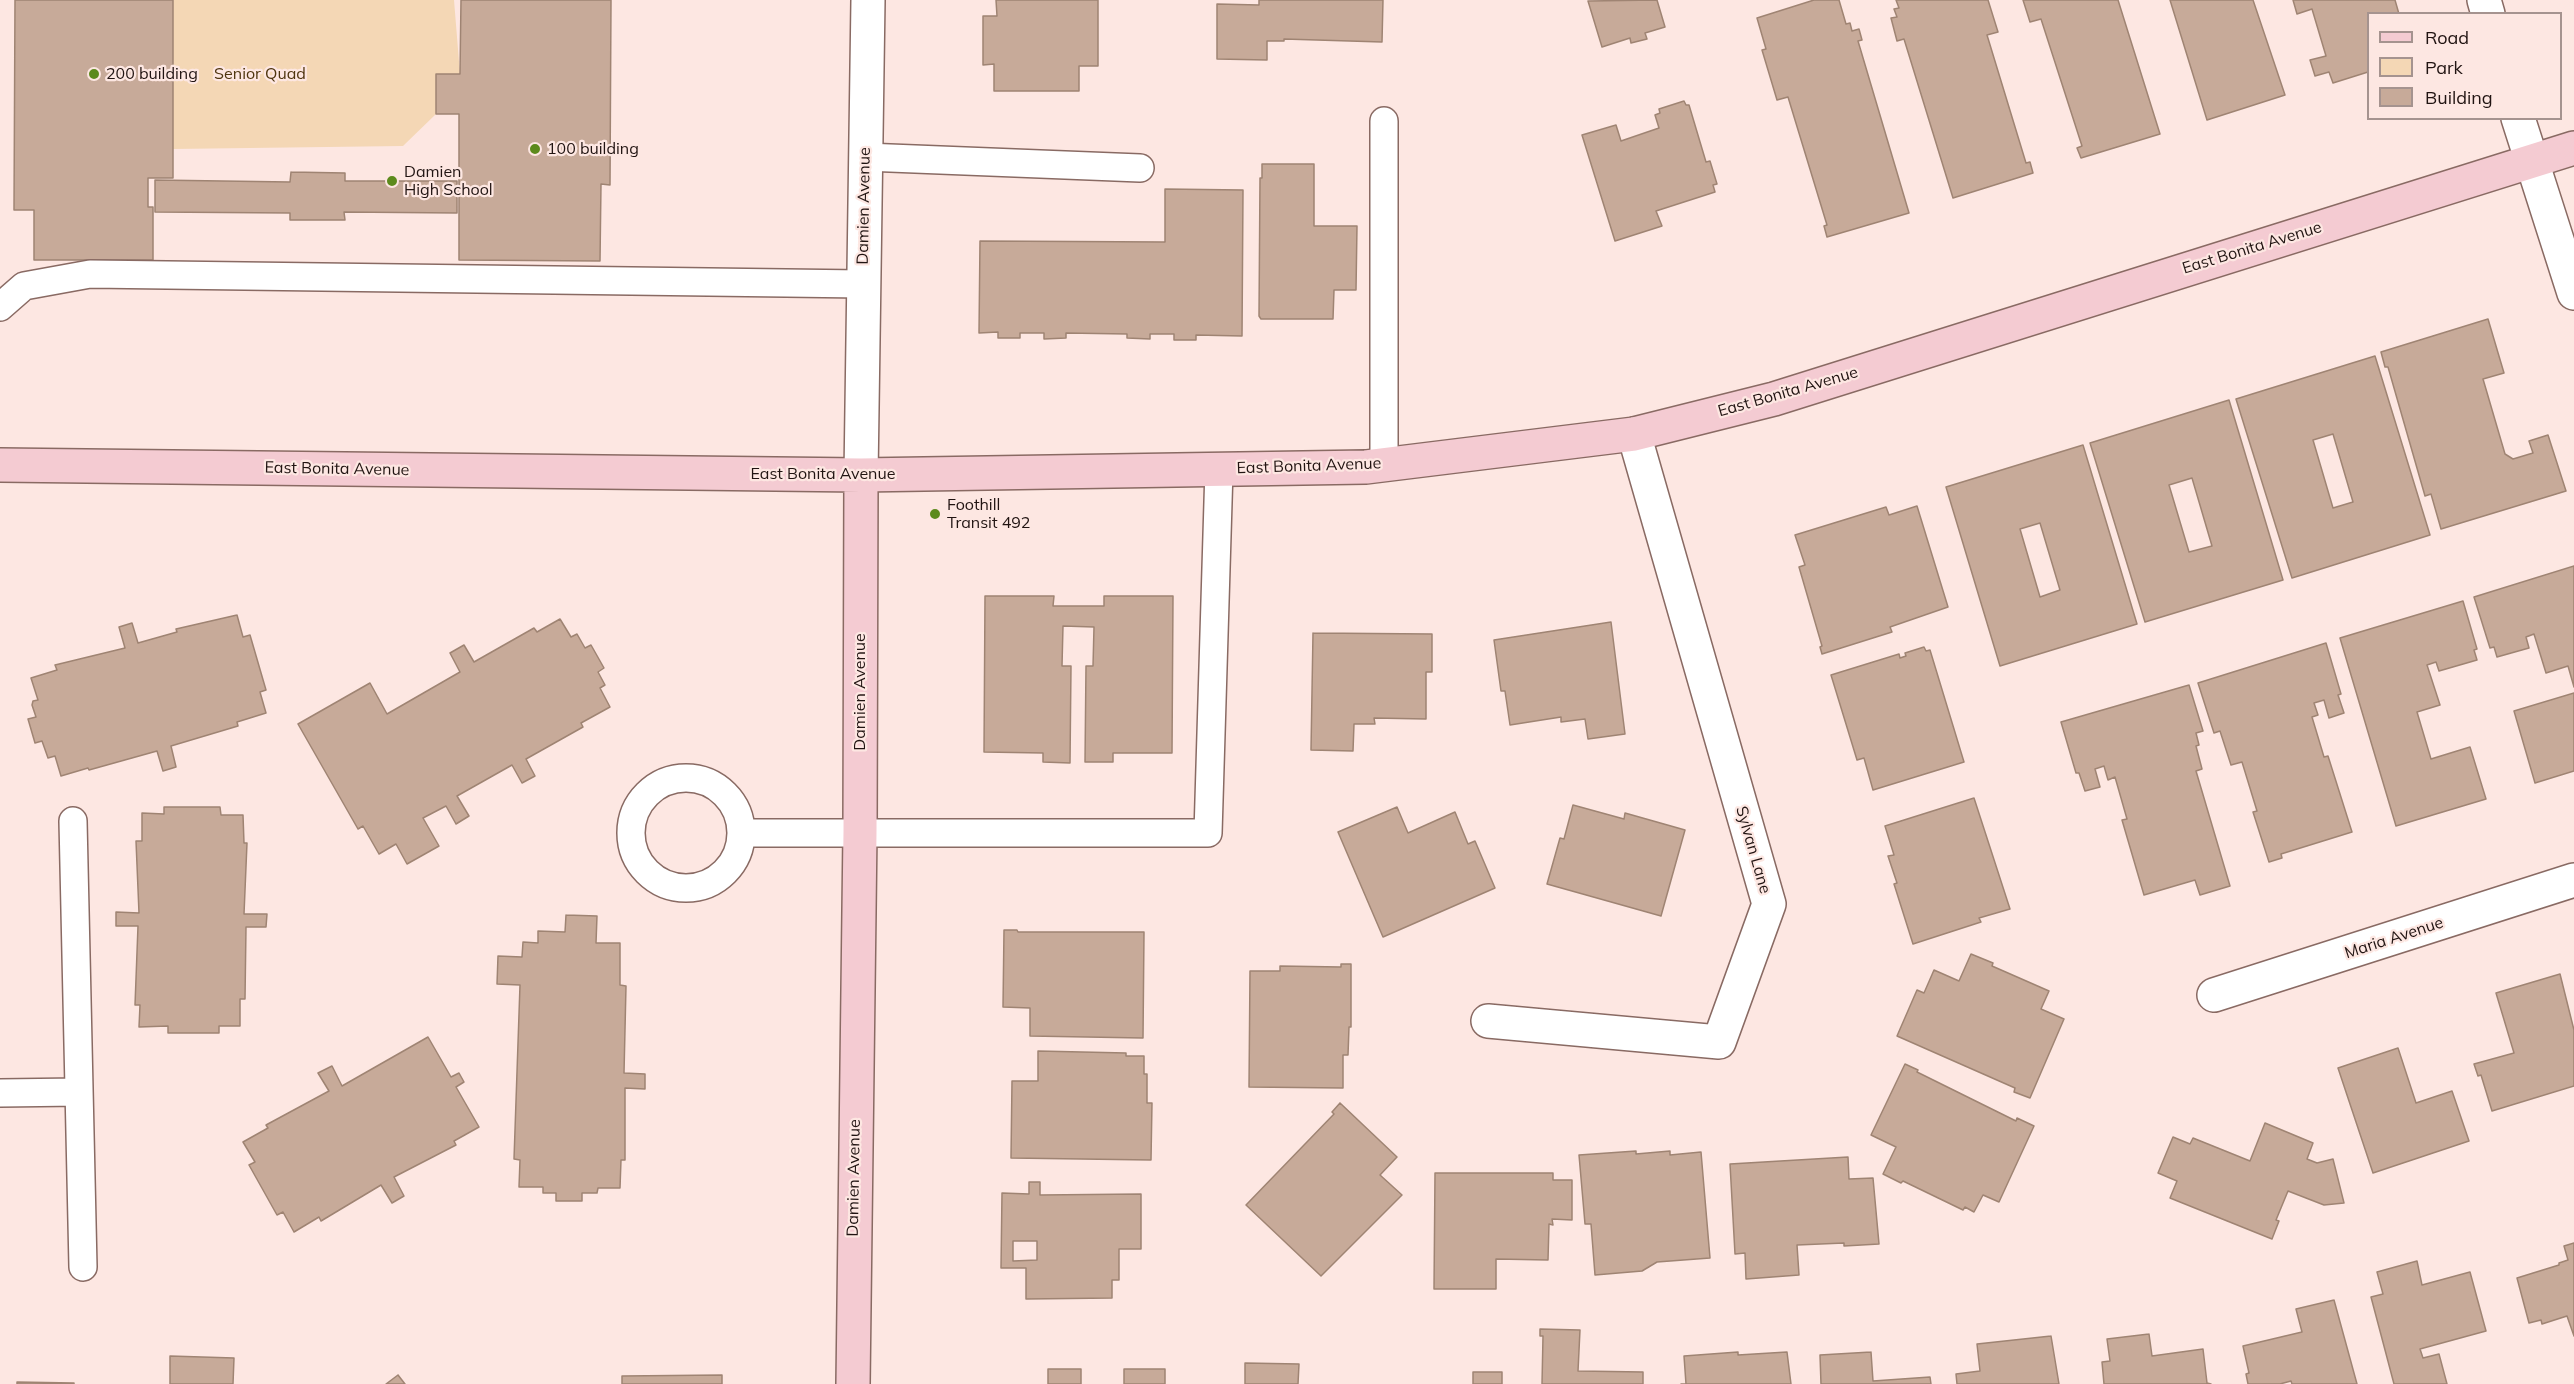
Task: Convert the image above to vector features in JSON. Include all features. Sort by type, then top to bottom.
[{"type":"main road","name":"East Bonita Avenue","points":[[0,465],[861,475],[1365,467],[1634,434],[1774,399],[2574,148]]},
{"type":"main road","name":"Damien Avenue","points":[[853,1384],[860,832],[861,475]]},
{"type":"street","name":"Damien Avenue","points":[[861,475],[868,0]]},
{"type":"street","points":[[2519,120],[2574,293]]},
{"type":"street","name":"Sylvan Lane","points":[[1488,1021],[1719,1042],[1769,904],[1634,434]]},
{"type":"street","name":"Maria Avenue","points":[[2214,995],[2574,880]]},
{"type":"lane","points":[[1384,121],[1384,464]]},
{"type":"lane","points":[[865,157],[1140,168]]},
{"type":"lane","points":[[0,307],[24,286],[90,274],[863,284]]},
{"type":"lane","points":[[742,833],[1208,833],[1219,469]]},
{"type":"lane","points":[[684,778],[709,783],[722,791],[733,803],[740,817],[742,833],[740,849],[733,863],[723,875],[709,884],[694,888],[675,888],[657,881],[643,869],[634,853],[630,834],[634,815],[643,799],[657,786],[684,778]]},
{"type":"lane","points":[[73,821],[83,1267]]},
{"type":"lane","points":[[0,1093],[79,1092]]},
{"type":"green space","name":"Senior Quad","points":[[173,0],[454,0],[460,74],[436,75],[436,114],[403,146],[173,149]]},
{"type":"building","name":"200 building","points":[[15,0],[173,0],[173,178],[148,178],[148,207],[153,207],[153,260],[34,260],[34,210],[14,210]]},
{"type":"building","name":"100 building","points":[[461,0],[611,0],[610,185],[601,184],[600,261],[459,260],[459,114],[436,114],[436,74],[460,74]]},
{"type":"building","points":[[996,0],[1098,0],[1098,66],[1079,66],[1079,91],[994,91],[994,64],[983,65],[983,16],[997,16]]},
{"type":"building","points":[[1259,0],[1383,0],[1382,42],[1284,39],[1284,41],[1267,41],[1267,60],[1217,59],[1217,4],[1259,5]]},
{"type":"building","points":[[1657,0],[1665,27],[1645,33],[1647,39],[1631,43],[1630,38],[1602,47],[1588,1]]},
{"type":"building","points":[[1814,0],[1839,0],[1846,24],[1850,23],[1852,31],[1859,29],[1862,40],[1858,41],[1909,213],[1827,237],[1824,226],[1827,225],[1788,97],[1777,100],[1762,50],[1766,49],[1757,18]]},
{"type":"building","points":[[1896,0],[1988,0],[1998,32],[1987,35],[2026,163],[2030,162],[2033,173],[1953,198],[1904,39],[1897,41],[1891,18],[1897,17],[1894,9],[1899,8]]},
{"type":"building","points":[[2023,0],[2118,0],[2160,134],[2081,158],[2077,148],[2082,146],[2041,19],[2030,22]]},
{"type":"building","points":[[2170,0],[2253,0],[2285,95],[2207,120]]},
{"type":"building","points":[[2293,0],[2395,0],[2398,12],[2367,12],[2367,72],[2333,83],[2329,72],[2315,76],[2310,60],[2326,56],[2312,9],[2297,14]]},
{"type":"building","points":[[1684,101],[1686,105],[1689,105],[1706,162],[1710,161],[1717,184],[1713,185],[1715,192],[1656,211],[1662,226],[1615,241],[1582,135],[1616,125],[1621,141],[1659,128],[1655,115],[1660,113],[1659,109]]},
{"type":"building","points":[[1262,164],[1314,164],[1314,226],[1357,226],[1356,290],[1334,290],[1333,319],[1261,319],[1259,316]]},
{"type":"building","points":[[291,172],[345,173],[345,181],[457,181],[457,213],[344,212],[345,220],[290,220],[290,213],[155,212],[155,180],[290,182]]},
{"type":"building","points":[[1165,189],[1243,190],[1242,336],[1196,335],[1196,340],[1174,340],[1174,334],[1150,334],[1150,339],[1127,338],[1127,334],[1066,333],[1066,338],[1044,339],[1044,333],[1020,333],[1020,338],[998,338],[998,332],[979,333],[980,241],[1165,242]]},
{"type":"building","points":[[2488,319],[2504,373],[2483,379],[2505,454],[2513,459],[2533,453],[2529,441],[2548,435],[2566,491],[2441,529],[2431,494],[2425,496],[2388,367],[2385,367],[2381,352]]},
{"type":"building","points":[[2375,356],[2430,535],[2292,578],[2236,399]],"holes":[[[2333,434],[2353,502],[2333,508],[2313,440]]]},
{"type":"building","points":[[2229,400],[2283,580],[2145,622],[2090,443]],"holes":[[[2192,478],[2212,546],[2189,552],[2169,485]]]},
{"type":"building","points":[[2083,445],[2137,624],[2000,666],[1946,487]],"holes":[[[2040,523],[2060,590],[2040,597],[2020,529]]]},
{"type":"building","points":[[1917,506],[1948,607],[1890,627],[1892,632],[1822,654],[1820,647],[1822,646],[1799,567],[1805,565],[1795,535],[1886,507],[1889,515]]},
{"type":"building","points":[[2574,566],[2574,687],[2568,666],[2546,673],[2534,634],[2526,637],[2529,648],[2497,657],[2494,647],[2490,648],[2474,597]]},
{"type":"building","points":[[985,596],[1054,596],[1053,606],[1104,606],[1104,596],[1173,596],[1172,753],[1113,753],[1113,762],[1085,762],[1086,666],[1093,666],[1094,627],[1063,626],[1062,666],[1071,666],[1070,763],[1043,762],[1043,753],[984,752]]},
{"type":"building","points":[[2463,601],[2477,649],[2474,650],[2477,660],[2439,671],[2436,662],[2427,665],[2440,705],[2417,712],[2431,759],[2470,747],[2486,799],[2396,826],[2340,638]]},
{"type":"building","points":[[237,615],[243,637],[250,635],[266,690],[260,692],[266,713],[237,722],[238,726],[171,746],[176,767],[163,771],[157,751],[61,776],[55,756],[48,758],[42,741],[35,743],[28,719],[36,717],[32,705],[33,701],[38,700],[31,678],[57,670],[55,665],[125,648],[119,627],[132,623],[138,643],[177,632],[176,629]]},
{"type":"building","points":[[560,619],[571,637],[577,634],[585,648],[591,645],[604,668],[598,672],[605,685],[600,688],[610,707],[581,723],[583,727],[526,759],[535,776],[522,783],[512,765],[457,796],[469,816],[456,824],[446,806],[423,818],[439,846],[407,864],[396,844],[379,854],[363,826],[358,829],[298,724],[370,683],[387,714],[460,672],[450,653],[464,645],[474,662],[534,628],[537,632]]},
{"type":"building","points":[[1611,622],[1625,734],[1588,739],[1585,719],[1561,722],[1561,717],[1510,725],[1505,691],[1501,691],[1494,640]]},
{"type":"building","points":[[1313,633],[1432,634],[1432,672],[1426,672],[1426,719],[1374,718],[1375,724],[1354,724],[1353,751],[1311,750]]},
{"type":"building","points":[[2326,643],[2341,694],[2338,695],[2344,713],[2329,718],[2324,700],[2314,703],[2318,715],[2312,717],[2324,757],[2328,756],[2352,832],[2281,854],[2282,858],[2269,862],[2253,812],[2257,811],[2242,762],[2231,765],[2220,731],[2214,733],[2198,683]]},
{"type":"building","points":[[1924,647],[1926,651],[1930,650],[1964,762],[1873,790],[1864,758],[1857,760],[1831,675],[1899,654],[1900,658],[1906,656],[1905,653]]},
{"type":"building","points":[[2189,685],[2203,731],[2196,733],[2199,745],[2196,746],[2202,769],[2196,771],[2230,886],[2200,895],[2195,880],[2144,895],[2122,820],[2127,819],[2115,777],[2108,780],[2104,766],[2095,769],[2100,787],[2085,791],[2079,773],[2076,773],[2061,722]]},
{"type":"building","points":[[2574,693],[2574,771],[2535,783],[2514,711]]},
{"type":"building","points":[[1974,798],[2010,909],[1979,918],[1981,922],[1913,944],[1894,884],[1897,883],[1888,856],[1894,855],[1885,826]]},
{"type":"building","points":[[1573,805],[1624,819],[1625,813],[1685,830],[1661,916],[1547,884],[1560,838],[1564,839]]},
{"type":"building","points":[[164,807],[220,807],[221,815],[243,815],[244,843],[247,843],[244,914],[267,914],[266,927],[246,927],[245,999],[240,999],[240,1026],[219,1026],[219,1033],[168,1033],[168,1026],[139,1027],[140,1005],[135,1005],[138,926],[116,926],[116,912],[139,913],[136,841],[142,841],[142,813],[164,814]]},
{"type":"building","points":[[1397,807],[1408,833],[1455,812],[1468,844],[1475,841],[1495,888],[1383,937],[1338,832]]},
{"type":"building","points":[[566,915],[597,916],[596,943],[620,943],[620,985],[626,986],[624,1073],[645,1074],[645,1089],[625,1088],[625,1160],[621,1160],[620,1188],[598,1188],[597,1193],[582,1193],[582,1201],[556,1201],[556,1193],[543,1193],[543,1187],[519,1187],[520,1160],[514,1159],[520,985],[497,984],[498,956],[522,957],[523,942],[538,943],[538,931],[565,932]]},
{"type":"building","points":[[1004,930],[1144,932],[1143,1038],[1030,1036],[1030,1008],[1003,1007]]},
{"type":"building","points":[[1971,954],[1993,963],[1992,966],[2049,991],[2041,1009],[2064,1019],[2030,1098],[2014,1092],[2015,1088],[1897,1036],[1917,990],[1924,993],[1934,970],[1959,981]]},
{"type":"building","points":[[1341,964],[1351,964],[1351,1027],[1349,1027],[1348,1055],[1343,1055],[1343,1088],[1249,1087],[1250,971],[1280,971],[1280,966],[1341,967]]},
{"type":"building","points":[[2560,974],[2574,1030],[2574,1086],[2492,1111],[2481,1075],[2478,1076],[2474,1064],[2514,1053],[2496,993]]},
{"type":"building","points":[[428,1037],[451,1077],[459,1073],[464,1082],[456,1087],[479,1127],[454,1141],[456,1145],[394,1177],[404,1196],[392,1203],[381,1185],[321,1221],[319,1217],[294,1232],[283,1212],[277,1215],[249,1165],[255,1162],[243,1142],[268,1128],[266,1125],[329,1091],[318,1073],[332,1066],[342,1086]]},
{"type":"building","points":[[2398,1048],[2416,1103],[2452,1091],[2469,1141],[2373,1173],[2338,1068]]},
{"type":"building","points":[[1038,1051],[1126,1053],[1126,1056],[1144,1056],[1144,1074],[1147,1074],[1147,1103],[1152,1103],[1151,1160],[1011,1158],[1012,1081],[1038,1081]]},
{"type":"building","points":[[1905,1064],[2016,1121],[2017,1118],[2034,1126],[1999,1202],[1983,1195],[1974,1212],[1965,1207],[1963,1210],[1903,1181],[1901,1183],[1883,1174],[1896,1147],[1871,1135]]},
{"type":"building","points":[[1340,1103],[1397,1157],[1380,1175],[1402,1195],[1321,1276],[1246,1205],[1334,1114],[1332,1112]]},
{"type":"building","points":[[2265,1123],[2313,1143],[2307,1159],[2317,1163],[2333,1159],[2344,1203],[2324,1205],[2288,1191],[2276,1220],[2279,1221],[2272,1239],[2170,1198],[2177,1181],[2158,1173],[2173,1137],[2190,1144],[2193,1138],[2250,1161]]},
{"type":"building","points":[[1636,1151],[1636,1154],[1670,1151],[1670,1155],[1701,1152],[1710,1258],[1657,1262],[1642,1271],[1595,1275],[1591,1224],[1585,1224],[1579,1155]]},
{"type":"building","points":[[1848,1157],[1849,1179],[1873,1178],[1879,1244],[1797,1245],[1799,1275],[1746,1279],[1745,1253],[1735,1254],[1730,1164]]},
{"type":"building","points":[[1435,1173],[1553,1173],[1553,1180],[1572,1180],[1572,1220],[1552,1219],[1553,1225],[1549,1224],[1548,1260],[1496,1259],[1496,1289],[1434,1289]]},
{"type":"building","points":[[1029,1182],[1040,1182],[1040,1195],[1141,1194],[1141,1249],[1119,1249],[1119,1280],[1112,1280],[1112,1298],[1026,1299],[1026,1268],[1001,1268],[1002,1193],[1029,1194]],"holes":[[[1013,1241],[1037,1241],[1037,1260],[1013,1261]]]},
{"type":"building","points":[[2574,1243],[2574,1336],[2567,1316],[2542,1324],[2541,1320],[2529,1323],[2517,1278],[2568,1260],[2564,1246]]},
{"type":"building","points":[[2417,1261],[2422,1285],[2470,1272],[2486,1331],[2420,1349],[2423,1358],[2439,1354],[2447,1384],[2394,1384],[2371,1297],[2383,1294],[2377,1272]]},
{"type":"building","points":[[2334,1300],[2357,1384],[2292,1384],[2291,1381],[2280,1384],[2248,1384],[2246,1374],[2249,1373],[2243,1346],[2302,1332],[2296,1309]]},
{"type":"building","points":[[1540,1329],[1580,1330],[1578,1371],[1643,1372],[1643,1384],[1542,1384],[1543,1336],[1540,1336]]},
{"type":"building","points":[[2149,1334],[2152,1356],[2203,1349],[2207,1383],[2211,1384],[2104,1384],[2102,1362],[2110,1361],[2107,1339]]},
{"type":"building","points":[[2051,1336],[2059,1384],[1957,1384],[1956,1374],[1980,1371],[1977,1344]]},
{"type":"building","points":[[1738,1352],[1738,1355],[1787,1352],[1791,1384],[1686,1384],[1684,1356]]},
{"type":"building","points":[[1871,1352],[1873,1381],[1930,1377],[1931,1384],[1821,1384],[1820,1355]]},
{"type":"building","points":[[170,1356],[234,1358],[233,1384],[170,1384]]},
{"type":"building","points":[[1245,1363],[1299,1364],[1298,1384],[1245,1384]]},
{"type":"building","points":[[1048,1369],[1081,1369],[1081,1384],[1048,1384]]},
{"type":"building","points":[[1124,1369],[1165,1369],[1165,1384],[1124,1384]]},
{"type":"building","points":[[1473,1372],[1502,1372],[1502,1384],[1473,1384]]},
{"type":"building","points":[[398,1375],[405,1384],[386,1384]]},
{"type":"building","points":[[722,1375],[722,1384],[622,1384],[622,1376]]},
{"type":"building","points":[[17,1382],[74,1383],[74,1384],[17,1384]]},
{"type":"place","name":"200 building","points":[[94,74]]},
{"type":"place","name":"100 building","points":[[535,149]]},
{"type":"place","name":"Damien High School","points":[[392,181]]},
{"type":"place","name":"Foothill Transit 492","points":[[935,514]]}]
